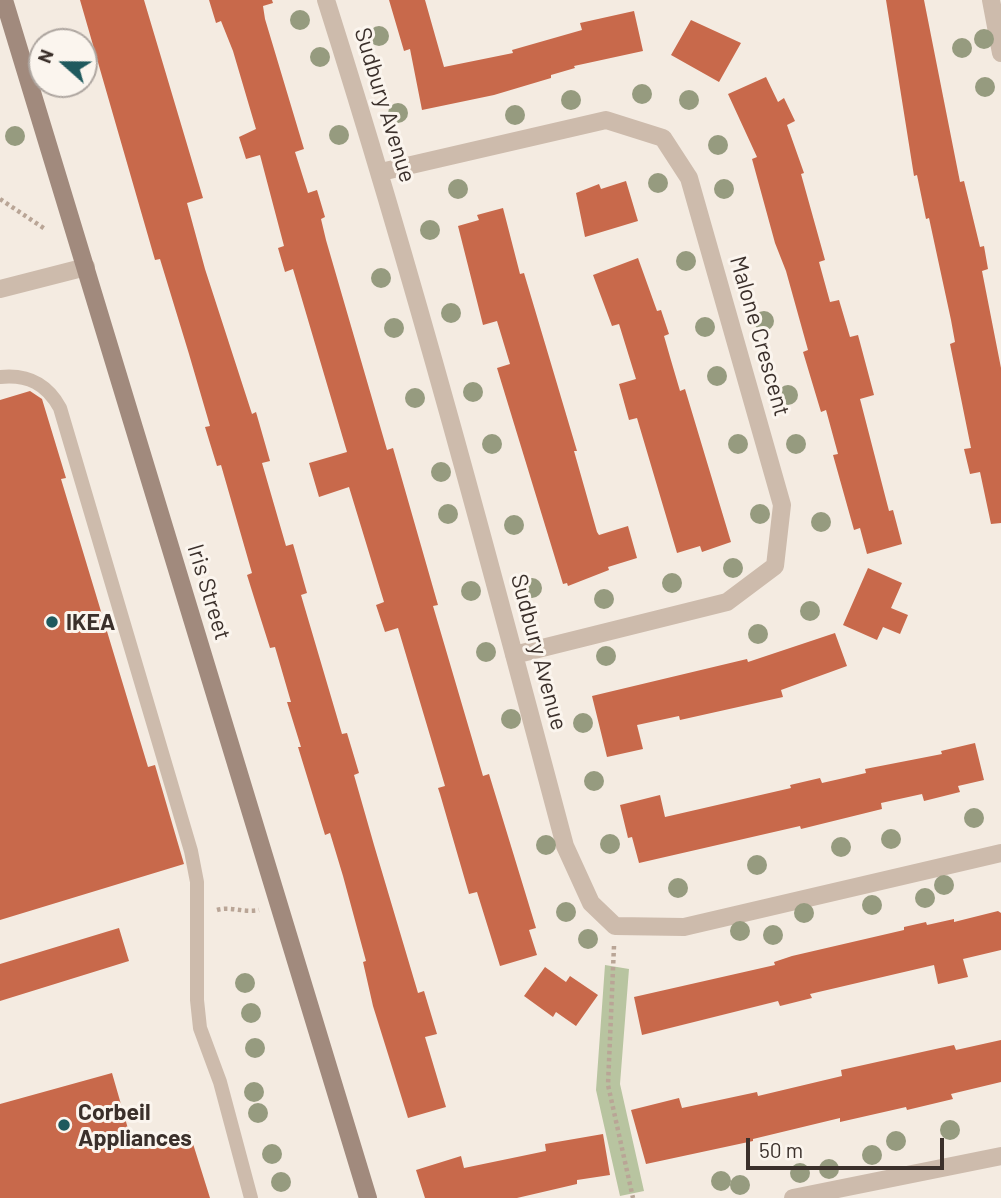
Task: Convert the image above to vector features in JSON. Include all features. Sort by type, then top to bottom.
[{"type":"street","name":"Iris Street","points":[[4,0],[368,1198]]},
{"type":"street","name":"Sudbury Avenue","points":[[326,0],[381,172],[470,484],[565,846],[591,903],[615,926]]},
{"type":"street","points":[[991,0],[1001,53]]},
{"type":"street","name":"Malone Crescent","points":[[381,172],[606,120],[663,138],[689,178],[782,505],[775,566],[727,602],[514,655]]},
{"type":"street","points":[[0,289],[86,267]]},
{"type":"street","points":[[615,926],[684,927],[1001,853]]},
{"type":"street","points":[[793,1198],[1001,1156]]},
{"type":"lane","points":[[0,377],[13,376],[37,382],[50,390],[60,408],[191,851],[197,882],[197,1000],[201,1028],[220,1082],[251,1198]]},
{"type":"path","points":[[0,198],[45,229]]},
{"type":"path","points":[[227,908],[242,913],[278,906]]},
{"type":"path","points":[[615,926],[608,1085],[632,1198]]},
{"type":"green space","points":[[605,965],[629,969],[620,1084],[644,1191],[620,1196],[596,1090]]},
{"type":"building","points":[[80,0],[144,0],[203,198],[187,203],[205,269],[252,414],[256,412],[270,461],[262,463],[286,546],[293,544],[307,593],[301,595],[342,734],[347,733],[359,773],[354,775],[374,845],[418,993],[424,991],[437,1034],[425,1037],[446,1107],[408,1118],[373,1006],[363,962],[366,961],[343,876],[330,833],[325,835],[298,747],[301,747],[287,702],[291,702],[275,647],[270,648],[247,575],[252,573],[221,465],[217,466],[205,427],[210,426],[160,259],[155,260],[98,62],[98,28],[88,28]]},
{"type":"building","points":[[209,0],[272,0],[273,3],[263,6],[304,149],[295,152],[308,193],[317,190],[325,217],[321,219],[326,240],[387,450],[393,448],[438,605],[433,606],[483,776],[489,774],[536,928],[529,930],[537,955],[500,966],[477,892],[469,894],[438,788],[445,786],[398,628],[385,632],[376,605],[384,602],[349,487],[319,497],[309,463],[347,452],[293,269],[285,272],[278,248],[284,246],[260,155],[246,159],[239,137],[256,129],[233,51],[221,21],[216,23]]},
{"type":"building","points":[[389,0],[425,0],[444,67],[513,53],[512,50],[582,30],[580,23],[634,11],[643,51],[574,66],[575,68],[551,75],[551,78],[494,95],[422,110],[410,49],[404,51]]},
{"type":"building","points":[[886,0],[924,0],[960,182],[964,181],[980,247],[984,246],[988,269],[982,271],[1001,368],[1001,523],[991,524],[980,472],[970,474],[964,449],[971,448],[950,344],[955,342],[929,218],[926,219],[917,175],[914,176]]},
{"type":"building","points":[[691,20],[741,43],[719,82],[671,55]]},
{"type":"building","points":[[766,77],[778,102],[784,98],[795,121],[787,125],[804,173],[801,174],[825,260],[819,262],[830,302],[839,300],[850,337],[858,335],[874,395],[860,399],[889,511],[893,510],[902,544],[867,554],[860,528],[854,530],[833,455],[838,454],[826,410],[821,412],[803,352],[808,350],[752,159],[757,157],[728,94]]},
{"type":"building","points":[[626,181],[638,221],[585,237],[576,193],[599,184],[601,189]]},
{"type":"building","points":[[503,208],[520,274],[524,273],[577,451],[574,451],[597,532],[599,535],[628,526],[637,558],[608,567],[609,570],[568,586],[567,583],[563,584],[497,368],[510,364],[497,321],[483,325],[458,226],[479,220],[477,215]]},
{"type":"building","points":[[638,258],[657,311],[661,310],[669,334],[664,336],[680,391],[685,389],[731,542],[702,552],[700,546],[677,553],[637,418],[629,420],[619,384],[636,379],[619,324],[612,326],[593,275]]},
{"type":"building","name":"IKEA","points":[[30,391],[42,399],[66,478],[61,479],[148,767],[155,765],[184,864],[0,920],[0,400]]},
{"type":"building","points":[[868,568],[902,583],[891,608],[908,615],[900,634],[883,627],[877,640],[843,625]]},
{"type":"building","points":[[835,633],[847,666],[781,690],[783,697],[680,720],[679,716],[637,725],[643,749],[607,757],[592,696],[747,659],[748,662]]},
{"type":"building","points":[[975,743],[984,780],[958,786],[960,792],[924,801],[922,794],[881,803],[882,809],[639,863],[632,837],[628,838],[620,805],[660,795],[665,817],[791,788],[790,785],[820,778],[822,783],[866,773],[865,769],[942,754],[941,751]]},
{"type":"building","points":[[998,911],[1001,913],[1001,950],[963,959],[968,977],[938,984],[934,965],[810,994],[812,998],[780,1006],[778,1001],[642,1035],[634,997],[775,965],[774,962],[792,956],[904,930],[904,927],[954,919],[954,922]]},
{"type":"building","points":[[119,928],[129,961],[0,1001],[0,964]]},
{"type":"building","points":[[545,967],[566,982],[570,976],[598,995],[576,1026],[556,1012],[553,1017],[524,996]]},
{"type":"building","points":[[1001,1040],[1001,1082],[951,1094],[953,1099],[840,1122],[840,1118],[753,1141],[646,1164],[631,1110],[679,1098],[682,1108],[757,1092],[758,1096],[842,1076],[841,1070],[954,1045],[956,1050]]},
{"type":"building","points":[[112,1073],[133,1146],[189,1131],[210,1198],[0,1198],[0,1104]]},
{"type":"building","points":[[603,1134],[610,1175],[577,1180],[577,1184],[517,1198],[425,1198],[416,1170],[461,1156],[464,1168],[546,1151],[545,1144]]},
{"type":"place","name":"IKEA","points":[[52,622]]},
{"type":"place","name":"Corbeil Appliances","points":[[64,1125]]}]
